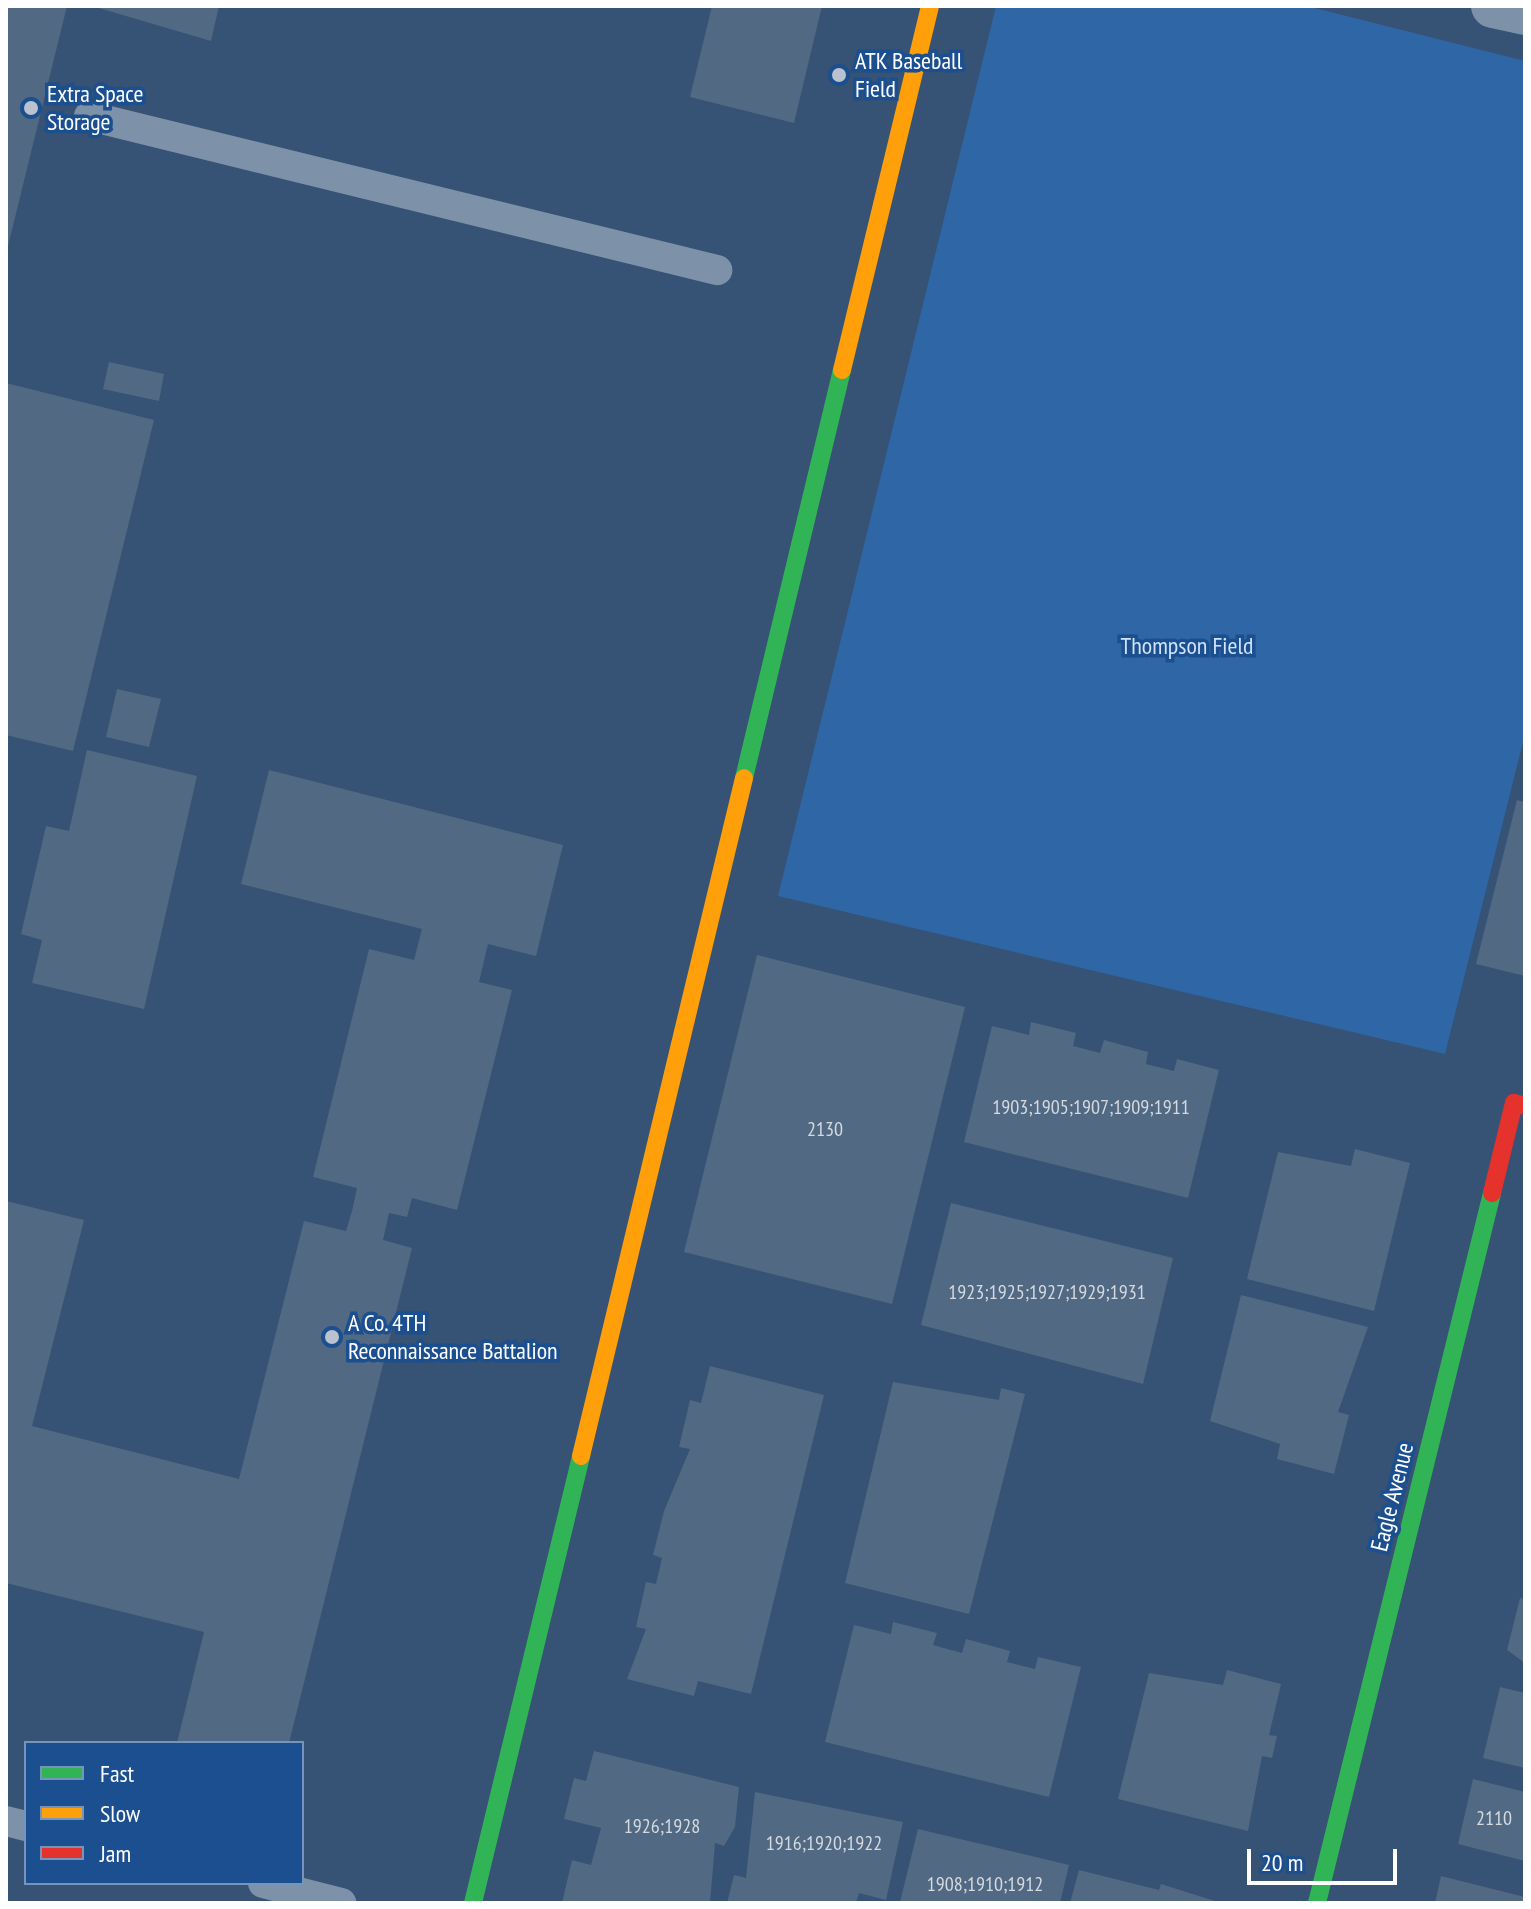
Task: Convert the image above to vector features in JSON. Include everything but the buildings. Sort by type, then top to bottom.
[{"type":"street","points":[[473,1903],[930,6]]},
{"type":"street","points":[[1493,6],[1525,13]]},
{"type":"street","name":"Eagle Avenue","points":[[1317,1903],[1519,1105]]},
{"type":"lane","points":[[89,116],[717,270]]},
{"type":"lane","points":[[271,1885],[341,1903]]},
{"type":"green space","name":"Thompson Field","points":[[996,6],[1307,6],[1525,61],[1525,734],[1445,1054],[778,896]]},
{"type":"traffic: fast","points":[[744,778],[842,370]]},
{"type":"traffic: fast","points":[[1317,1903],[1492,1193]]},
{"type":"traffic: fast","points":[[473,1903],[581,1456]]},
{"type":"traffic: slow","points":[[842,370],[930,6]]},
{"type":"traffic: slow","points":[[581,1456],[744,778]]},
{"type":"traffic: jam","points":[[1492,1193],[1514,1103],[1525,1106]]},
{"type":"place","name":"ATK Baseball Field","points":[[839,75]]},
{"type":"place","name":"Extra Space Storage","points":[[31,108]]},
{"type":"place","name":"A Co. 4TH Reconnaissance Battalion","points":[[332,1337]]}]
